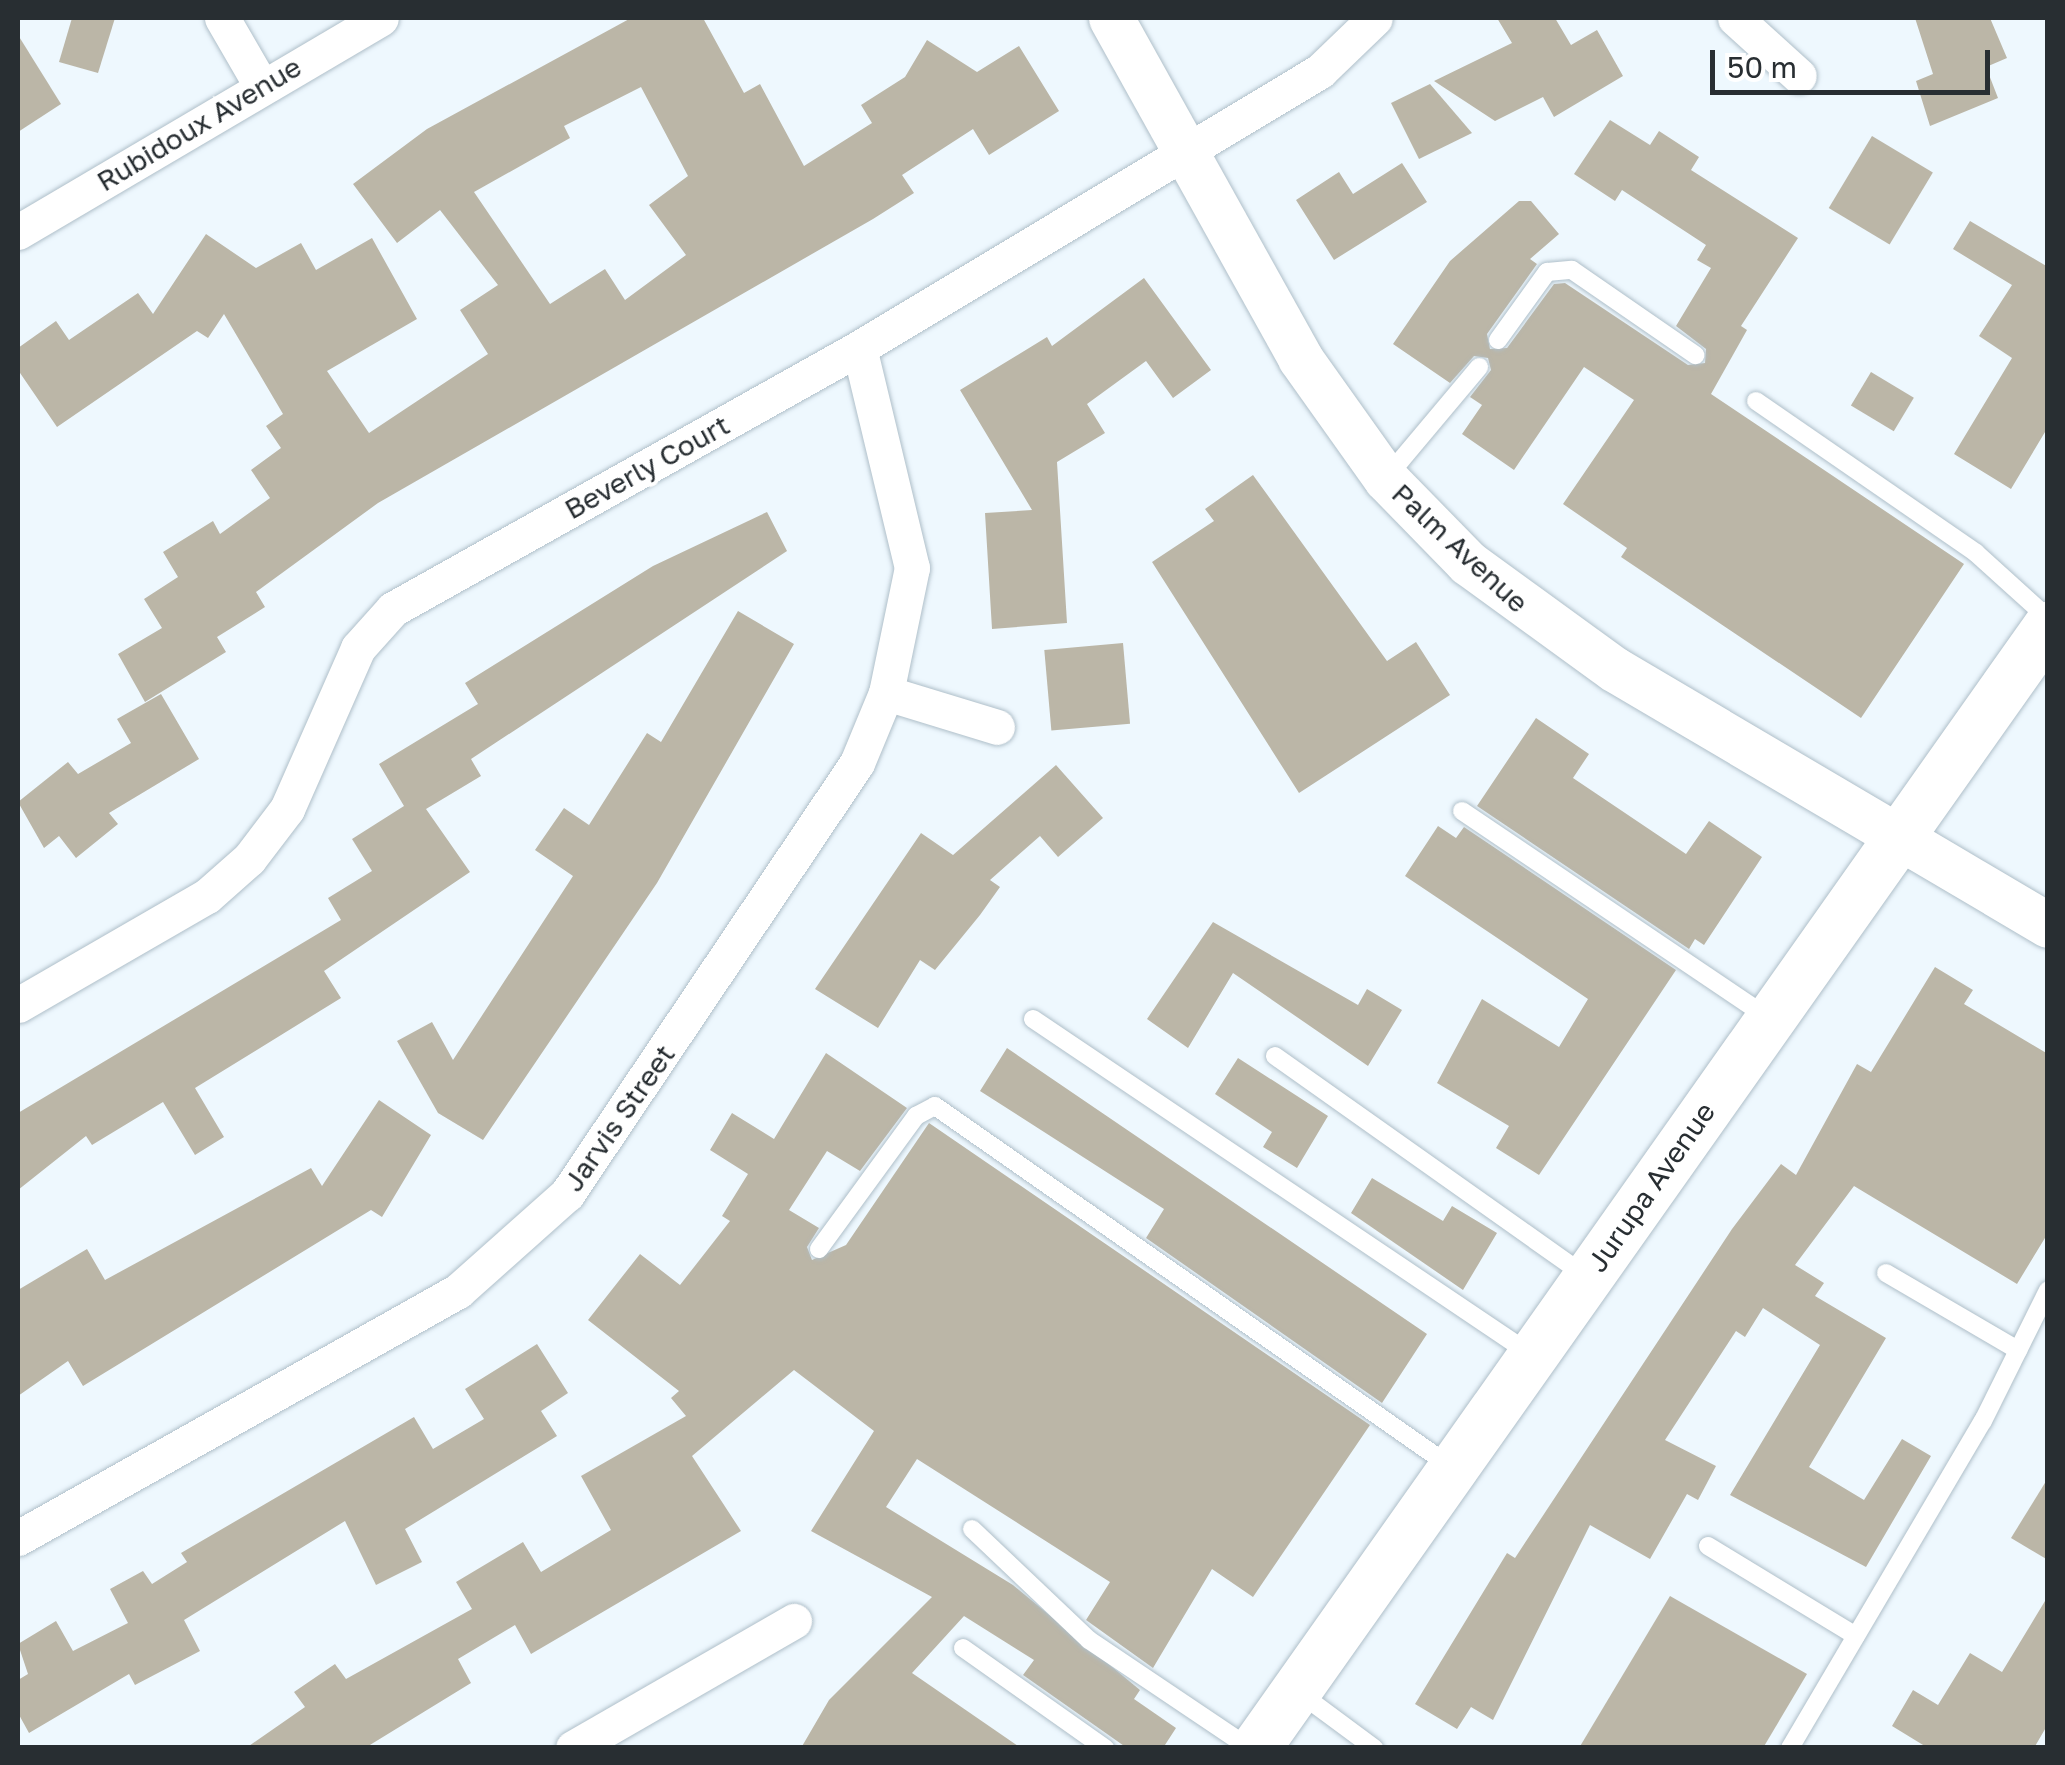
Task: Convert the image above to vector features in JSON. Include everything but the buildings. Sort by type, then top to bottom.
[{"type":"main road","name":"Jurupa Avenue","points":[[1253,1748],[2048,627]]},
{"type":"street","points":[[222,18],[262,86]]},
{"type":"street","name":"Rubidoux Avenue","points":[[18,232],[381,18]]},
{"type":"street","name":"Palm Avenue","points":[[1111,18],[1300,358],[1386,478],[1532,616],[2048,925]]},
{"type":"street","name":"Beverly Court","points":[[18,1005],[207,896],[249,859],[287,809],[358,648],[393,608],[859,348],[1320,70],[1374,18]]},
{"type":"street","points":[[1735,18],[1799,76]]},
{"type":"street","name":"Jarvis Street","points":[[18,1538],[458,1291],[567,1194],[858,763],[886,693],[912,568],[859,348]]},
{"type":"street","points":[[886,693],[997,727]]},
{"type":"street","points":[[573,1748],[794,1621]]},
{"type":"lane","points":[[1498,340],[1547,272],[1572,270],[1695,354]]},
{"type":"lane","points":[[1386,478],[1479,368]]},
{"type":"lane","points":[[1756,401],[1976,553],[2048,618]]},
{"type":"lane","points":[[1462,810],[1770,1018]]},
{"type":"lane","points":[[1032,1019],[1533,1355]]},
{"type":"lane","points":[[1275,1056],[1588,1277]]},
{"type":"lane","points":[[819,1249],[916,1116],[935,1106],[1453,1468]]},
{"type":"lane","points":[[1886,1274],[2018,1350]]},
{"type":"lane","points":[[1790,1748],[2018,1350],[2048,1290]]},
{"type":"lane","points":[[972,1529],[1090,1640],[1253,1748]]},
{"type":"lane","points":[[1708,1546],[1856,1636]]},
{"type":"lane","points":[[962,1648],[1106,1748]]},
{"type":"lane","points":[[1296,1691],[1374,1748]]}]
